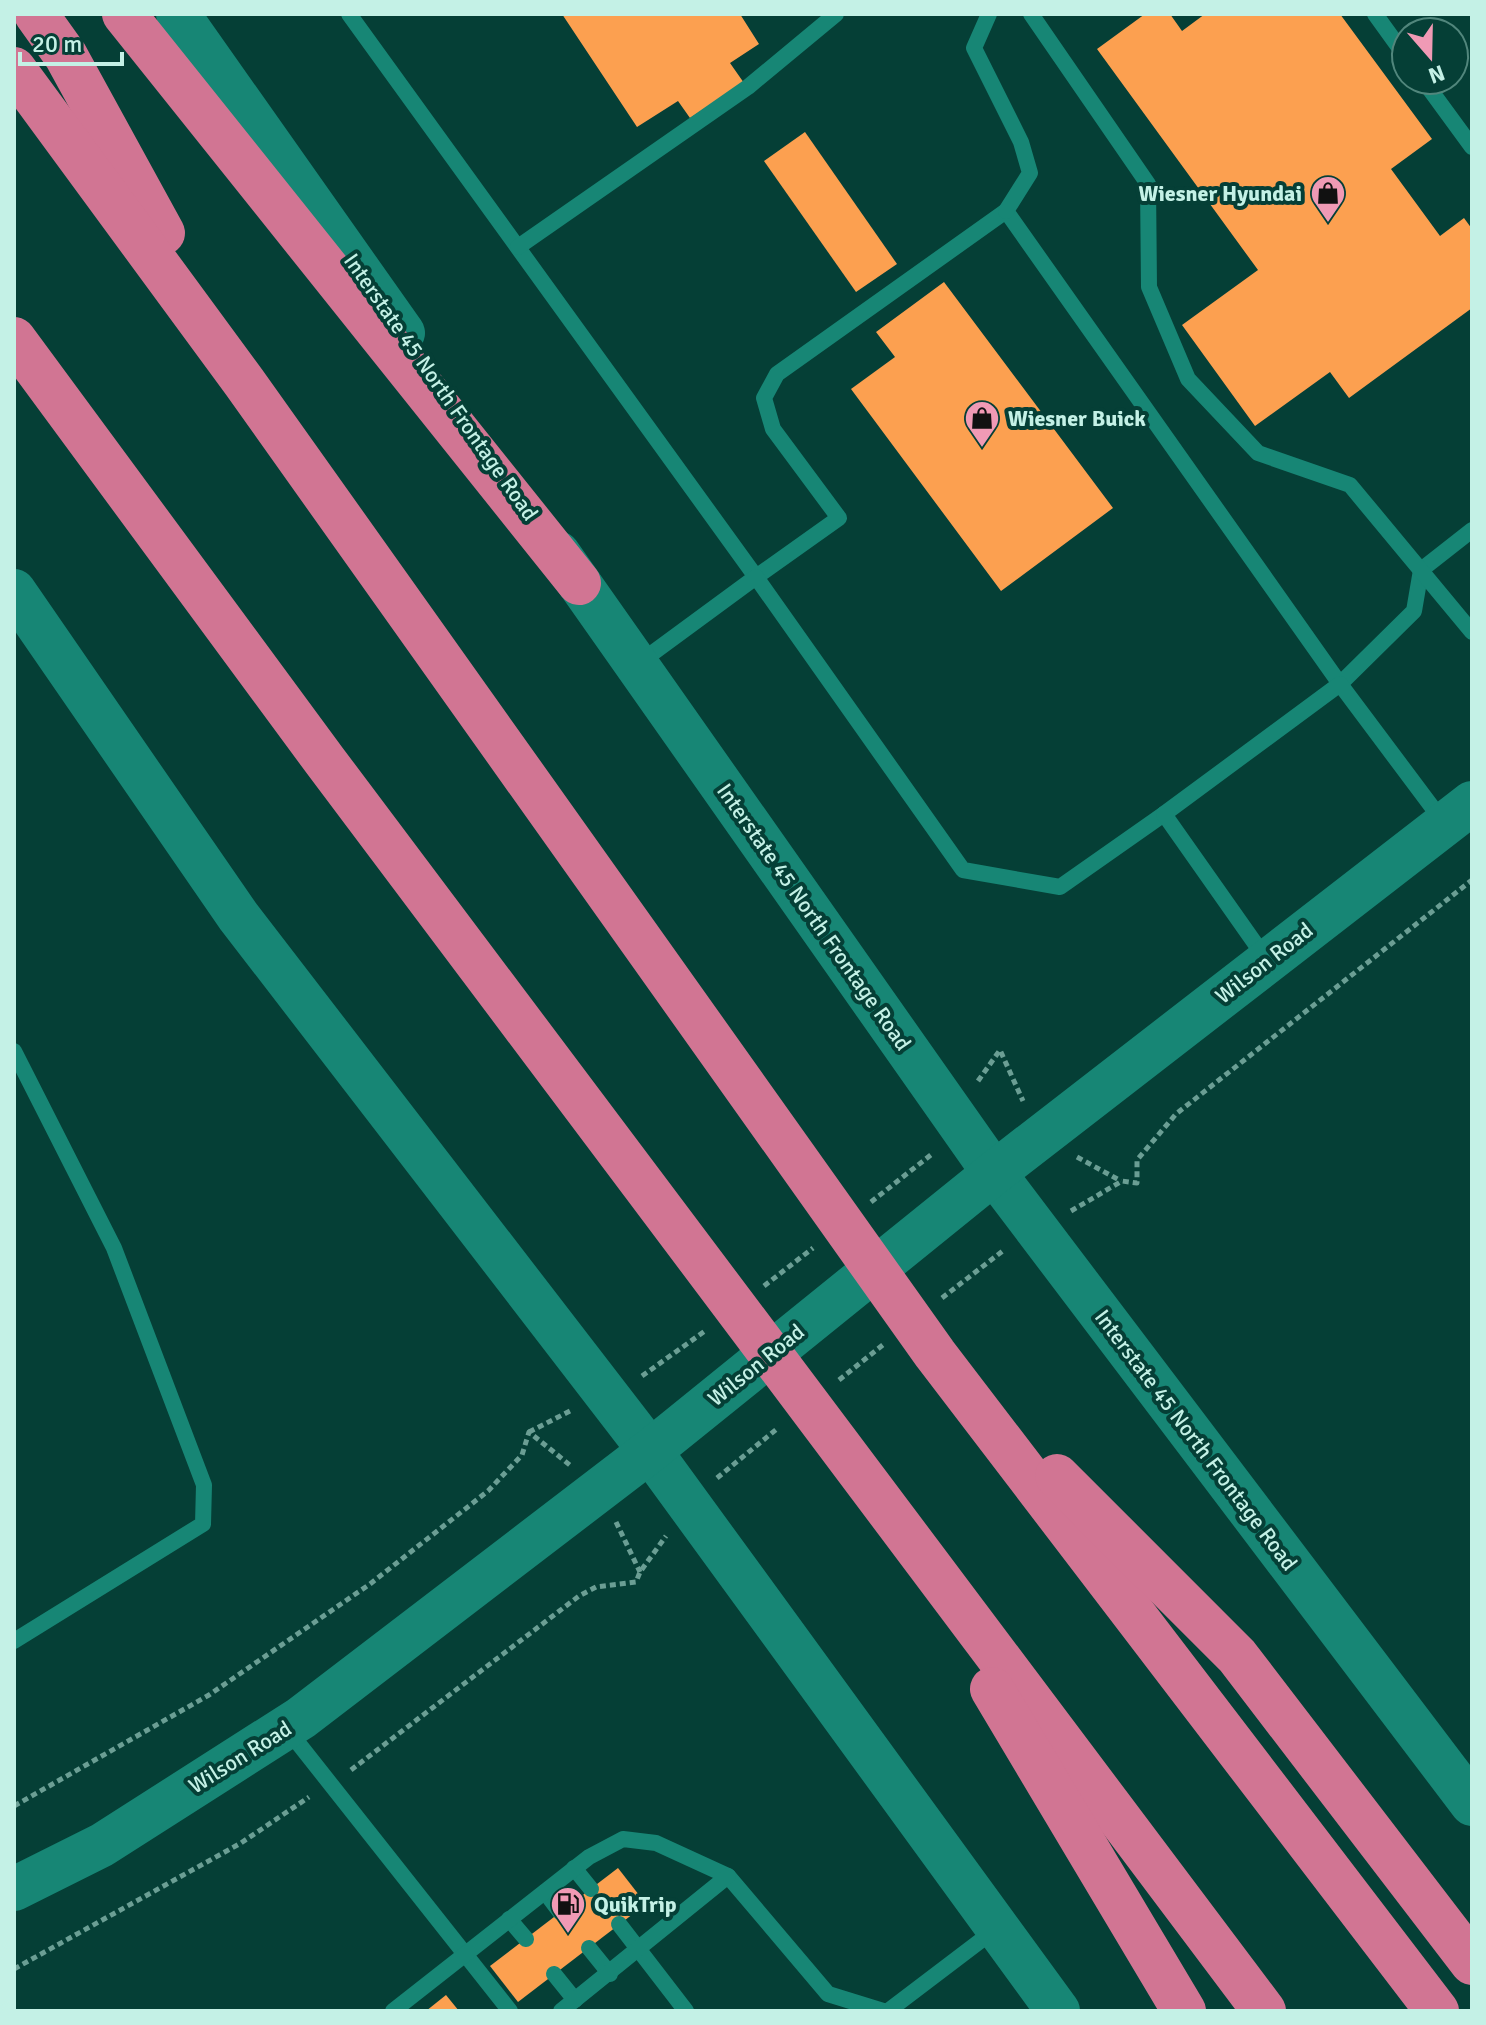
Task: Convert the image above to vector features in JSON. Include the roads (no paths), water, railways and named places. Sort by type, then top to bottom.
[{"type":"highway","points":[[36,14],[66,56],[244,382]]},
{"type":"highway","points":[[124,14],[579,583]]},
{"type":"highway","points":[[14,69],[244,382],[935,1354],[1437,2011]]},
{"type":"highway","points":[[14,339],[325,761],[1264,2011]]},
{"type":"highway","points":[[935,1354],[1237,1656],[1472,1963]]},
{"type":"highway","points":[[874,1490],[1184,2011]]},
{"type":"main road","name":"Interstate 45 North Frontage Road","points":[[178,14],[994,1173],[1472,1804]]},
{"type":"main road","points":[[14,591],[238,916],[650,1451],[1058,2011]]},
{"type":"main road","name":"Wilson Road","points":[[14,1889],[102,1845],[286,1728],[650,1451],[994,1173],[1458,813]]},
{"type":"lane","points":[[349,14],[756,577],[963,870],[1060,887],[1340,684],[1414,611],[1421,570],[1472,530]]},
{"type":"lane","points":[[518,247],[748,87],[836,14]]},
{"type":"lane","points":[[637,665],[839,518],[773,429],[764,398],[777,374],[1006,211],[1030,173],[1021,142],[974,48],[989,14]]},
{"type":"lane","points":[[1031,14],[1148,184],[1149,287],[1188,379],[1258,453],[1350,485],[1472,632]]},
{"type":"lane","points":[[1375,14],[1390,35]]},
{"type":"lane","points":[[1435,96],[1472,147]]},
{"type":"lane","points":[[1006,211],[1340,684],[1458,813]]},
{"type":"lane","points":[[1164,814],[1267,961]]},
{"type":"lane","points":[[14,1051],[114,1248],[204,1485],[203,1524],[14,1641]]},
{"type":"lane","points":[[286,1728],[510,2011]]},
{"type":"lane","points":[[393,2011],[412,2006],[464,1955],[509,1919],[574,1868],[623,1839],[656,1843],[728,1876],[828,1994],[885,2011],[997,1928]]},
{"type":"lane","points":[[574,1868],[591,1889]]},
{"type":"lane","points":[[561,2011],[728,1876]]},
{"type":"lane","points":[[545,1892],[560,1912]]},
{"type":"lane","points":[[509,1919],[526,1939]]},
{"type":"lane","points":[[619,1924],[686,2011]]},
{"type":"lane","points":[[589,1948],[610,1974]]},
{"type":"lane","points":[[554,1974],[575,2000]]},
{"type":"place","name":"Wiesner Hyundai","points":[[1328,224]]},
{"type":"place","name":"Wiesner Buick","points":[[982,449]]},
{"type":"place","name":"QuikTrip","points":[[568,1935]]}]
